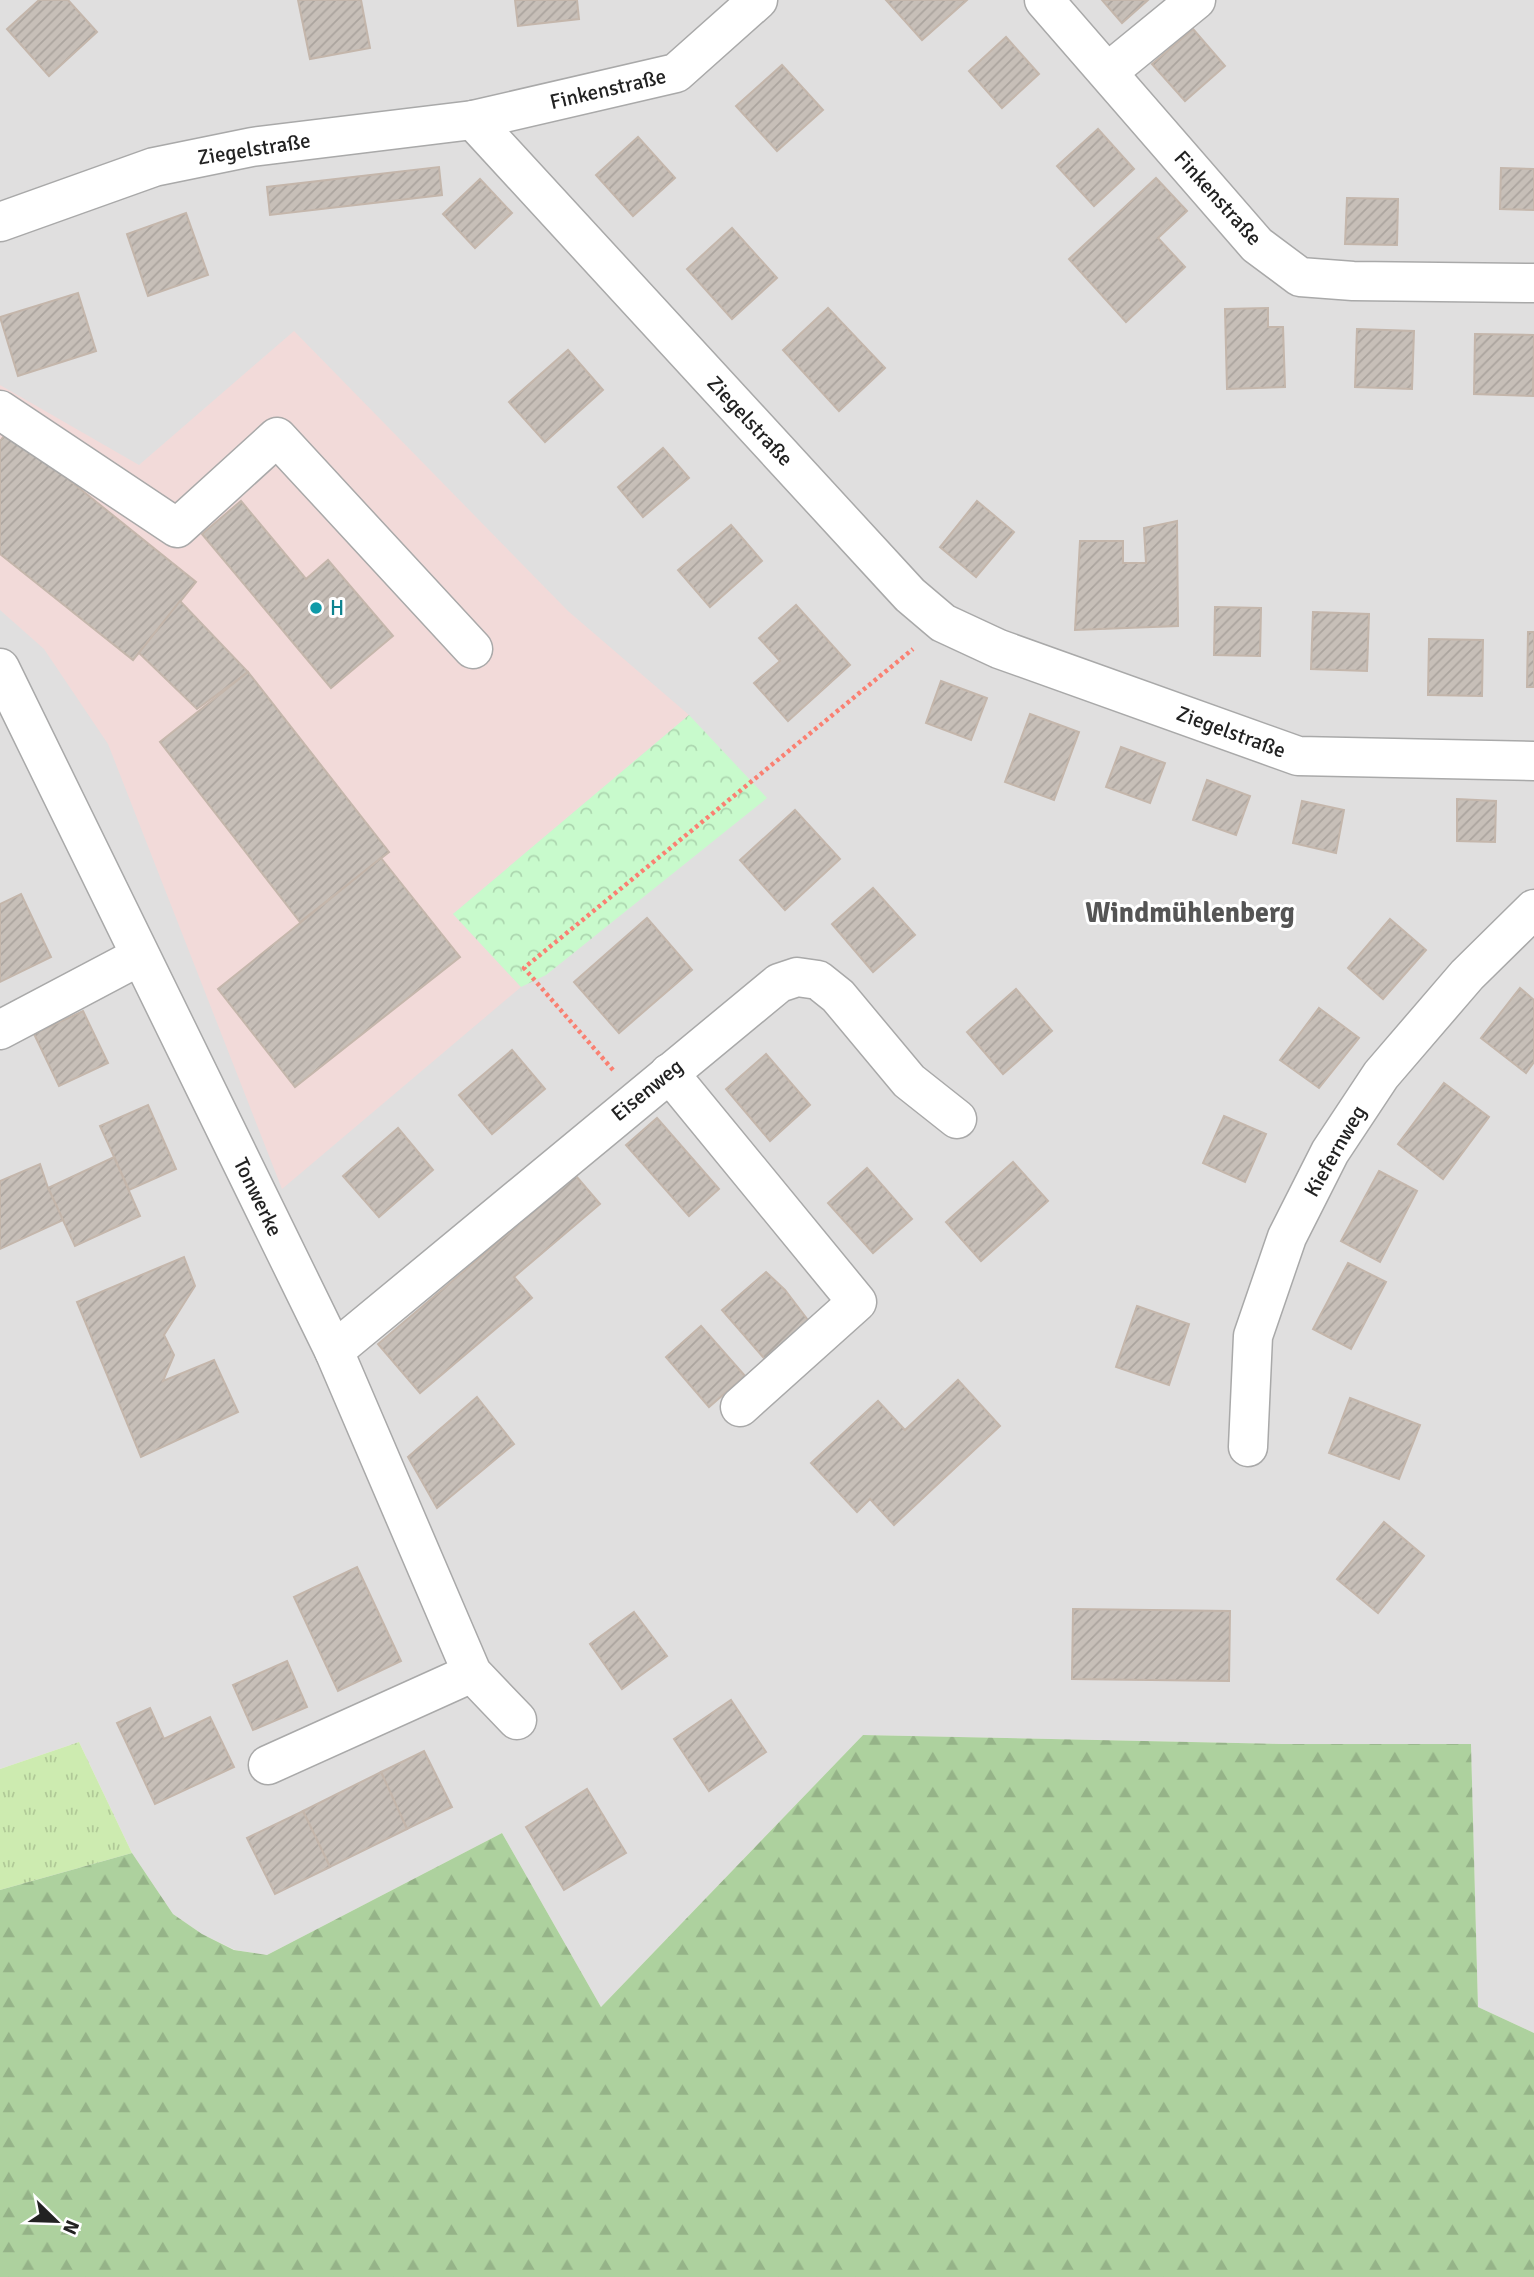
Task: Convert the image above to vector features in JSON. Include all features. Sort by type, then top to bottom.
[{"type":"street","name":"Finkenstraße","points":[[473,120],[676,73],[758,0]]},
{"type":"street","name":"Finkenstraße","points":[[1044,0],[1257,245],[1300,277],[1353,281],[1534,283]]},
{"type":"street","points":[[1108,72],[1196,0]]},
{"type":"street","name":"Ziegelstraße","points":[[0,222],[154,167],[252,147],[473,120],[910,596],[943,624],[999,649],[1298,756],[1534,761]]},
{"type":"street","points":[[0,410],[177,528],[277,437],[473,649]]},
{"type":"street","name":"Tonwerke","points":[[0,668],[334,1352],[472,1672],[517,1720]]},
{"type":"street","name":"Kiefernweg","points":[[1248,1447],[1253,1336],[1287,1237],[1329,1152],[1381,1075],[1467,975],[1534,909]]},
{"type":"street","points":[[0,1030],[140,956]]},
{"type":"street","name":"Eisenweg","points":[[334,1352],[779,983],[797,977],[818,980],[838,996],[909,1081],[957,1119]]},
{"type":"street","points":[[669,1073],[857,1303],[740,1407]]},
{"type":"street","points":[[268,1765],[472,1672]]},
{"type":"path","points":[[638,1098],[524,968],[943,624]]},
{"type":"shaded area","name":"Windmühlenberg","points":[[0,0],[1534,0],[1534,2033],[1478,2007],[1471,1744],[1282,1744],[863,1735],[601,2007],[502,1833],[267,1955],[235,1950],[202,1934],[173,1914],[132,1853],[79,1742],[0,1769]]},
{"type":"shaded area","points":[[294,331],[568,611],[689,715],[453,914],[521,987],[282,1189],[108,744],[44,649],[0,610],[0,385],[139,465]]},
{"type":"green space","points":[[689,715],[767,798],[546,975],[521,987],[453,914]]},
{"type":"green space","points":[[863,1735],[1282,1744],[1471,1744],[1478,2007],[1534,2033],[1534,2277],[0,2277],[0,1890],[132,1853],[173,1914],[202,1934],[234,1950],[267,1955],[502,1833],[601,2007]]},
{"type":"green space","points":[[79,1742],[132,1853],[0,1890],[0,1769]]},
{"type":"building","points":[[39,0],[68,0],[97,32],[49,76],[7,29]]},
{"type":"building","points":[[298,0],[361,0],[370,48],[310,59]]},
{"type":"building","points":[[515,0],[577,0],[579,19],[518,26]]},
{"type":"building","points":[[886,0],[967,0],[922,40]]},
{"type":"building","points":[[1102,0],[1148,0],[1122,23]]},
{"type":"building","points":[[1193,29],[1225,66],[1185,101],[1152,64]]},
{"type":"building","points":[[1006,37],[1039,74],[1002,108],[969,71]]},
{"type":"building","points":[[782,65],[823,110],[777,151],[736,106]]},
{"type":"building","points":[[1098,129],[1134,169],[1094,206],[1057,166]]},
{"type":"building","points":[[638,137],[675,178],[633,216],[596,175]]},
{"type":"building","points":[[439,167],[442,195],[270,215],[267,187]]},
{"type":"building","points":[[1501,168],[1534,169],[1534,210],[1500,209]]},
{"type":"building","points":[[1156,178],[1187,211],[1158,238],[1185,267],[1126,322],[1069,259]]},
{"type":"building","points":[[480,179],[512,213],[475,248],[443,214]]},
{"type":"building","points":[[1347,198],[1398,199],[1397,245],[1345,244]]},
{"type":"building","points":[[186,213],[208,275],[148,296],[127,234]]},
{"type":"building","points":[[732,228],[777,278],[732,319],[687,269]]},
{"type":"building","points":[[78,293],[96,351],[18,376],[0,317]]},
{"type":"building","points":[[828,308],[885,368],[839,411],[783,350]]},
{"type":"building","points":[[1268,308],[1268,327],[1283,327],[1285,387],[1227,389],[1225,309]]},
{"type":"building","points":[[1357,329],[1414,331],[1412,389],[1355,387]]},
{"type":"building","points":[[1475,334],[1534,335],[1533,396],[1474,394]]},
{"type":"building","points":[[568,350],[603,390],[545,442],[509,402]]},
{"type":"building","points":[[8,431],[196,582],[133,660],[0,554],[0,441]]},
{"type":"building","points":[[663,448],[689,478],[643,517],[618,487]]},
{"type":"building","name":"H","points":[[241,501],[306,579],[328,560],[393,636],[331,688],[202,534]]},
{"type":"building","points":[[977,501],[1014,532],[976,577],[940,547]]},
{"type":"building","points":[[1177,521],[1178,626],[1075,630],[1080,541],[1123,541],[1123,563],[1146,563],[1144,528]]},
{"type":"building","points":[[731,525],[762,561],[710,607],[678,570]]},
{"type":"building","points":[[180,601],[248,672],[197,709],[139,653]]},
{"type":"building","points":[[796,605],[850,665],[788,721],[754,683],[780,661],[759,638]]},
{"type":"building","points":[[1215,607],[1261,608],[1260,656],[1214,655]]},
{"type":"building","points":[[1313,612],[1369,614],[1367,671],[1311,669]]},
{"type":"building","points":[[1528,632],[1534,632],[1534,687],[1527,687]]},
{"type":"building","points":[[1429,639],[1483,640],[1482,696],[1428,695]]},
{"type":"building","points":[[248,672],[389,852],[300,922],[160,742]]},
{"type":"building","points":[[941,681],[987,698],[971,740],[926,723]]},
{"type":"building","points":[[1030,714],[1079,732],[1054,800],[1005,782]]},
{"type":"building","points":[[1121,747],[1165,763],[1150,803],[1106,787]]},
{"type":"building","points":[[1207,780],[1250,796],[1236,835],[1193,820]]},
{"type":"building","points":[[1457,799],[1496,801],[1495,842],[1457,841]]},
{"type":"building","points":[[1302,801],[1344,810],[1336,853],[1293,843]]},
{"type":"building","points":[[795,810],[840,859],[785,910],[740,860]]},
{"type":"building","points":[[381,858],[460,957],[295,1087],[218,989]]},
{"type":"building","points":[[873,888],[915,935],[873,972],[832,924]]},
{"type":"building","points":[[21,894],[51,957],[0,982],[0,904]]},
{"type":"building","points":[[647,918],[692,970],[619,1033],[574,982]]},
{"type":"building","points":[[1390,919],[1426,950],[1383,999],[1348,968]]},
{"type":"building","points":[[1520,988],[1534,1000],[1534,1062],[1526,1073],[1481,1038]]},
{"type":"building","points":[[1016,989],[1052,1031],[1003,1074],[967,1032]]},
{"type":"building","points":[[1319,1008],[1359,1038],[1319,1088],[1280,1060]]},
{"type":"building","points":[[83,1011],[108,1063],[59,1086],[34,1034]]},
{"type":"building","points":[[512,1050],[545,1089],[492,1134],[459,1095]]},
{"type":"building","points":[[766,1054],[810,1105],[770,1141],[726,1089]]},
{"type":"building","points":[[1444,1083],[1489,1117],[1443,1179],[1398,1144]]},
{"type":"building","points":[[148,1105],[176,1169],[129,1190],[100,1126]]},
{"type":"building","points":[[1224,1116],[1266,1134],[1245,1182],[1203,1163]]},
{"type":"building","points":[[657,1118],[719,1189],[689,1216],[626,1145]]},
{"type":"building","points":[[398,1128],[433,1170],[379,1217],[343,1176]]},
{"type":"building","points":[[114,1157],[140,1216],[75,1246],[48,1188]]},
{"type":"building","points":[[1013,1162],[1048,1201],[981,1261],[946,1222]]},
{"type":"building","points":[[40,1164],[63,1220],[0,1249],[0,1181]]},
{"type":"building","points":[[867,1168],[912,1219],[873,1253],[828,1203]]},
{"type":"building","points":[[1379,1171],[1417,1191],[1380,1262],[1341,1241]]},
{"type":"building","points":[[576,1176],[600,1204],[514,1277],[532,1298],[420,1393],[378,1344]]},
{"type":"building","points":[[184,1257],[195,1286],[164,1335],[174,1355],[163,1381],[214,1360],[238,1412],[141,1457],[77,1302]]},
{"type":"building","points":[[1348,1263],[1386,1282],[1351,1349],[1313,1329]]},
{"type":"building","points":[[766,1272],[785,1290],[814,1328],[770,1365],[722,1310]]},
{"type":"building","points":[[1137,1306],[1189,1324],[1169,1385],[1116,1367]]},
{"type":"building","points":[[701,1326],[745,1376],[709,1407],[666,1357]]},
{"type":"building","points":[[958,1380],[1000,1426],[894,1525],[870,1499],[857,1512],[811,1463],[878,1401],[905,1430]]},
{"type":"building","points":[[477,1397],[514,1444],[437,1508],[408,1457]]},
{"type":"building","points":[[1350,1398],[1420,1425],[1399,1479],[1329,1453]]},
{"type":"building","points":[[1384,1522],[1424,1556],[1378,1613],[1337,1579]]},
{"type":"building","points":[[357,1567],[401,1661],[338,1691],[294,1597]]},
{"type":"building","points":[[1073,1609],[1230,1611],[1229,1681],[1072,1679]]},
{"type":"building","points":[[634,1612],[667,1656],[622,1689],[590,1644]]},
{"type":"building","points":[[287,1661],[307,1707],[253,1730],[233,1685]]},
{"type":"building","points":[[731,1700],[766,1752],[709,1791],[674,1739]]},
{"type":"building","points":[[150,1708],[164,1739],[210,1717],[234,1767],[155,1804],[117,1723]]},
{"type":"building","points":[[424,1751],[452,1807],[407,1829],[381,1772]]},
{"type":"building","points":[[381,1772],[407,1829],[330,1867],[303,1811]]},
{"type":"building","points":[[587,1789],[626,1853],[564,1890],[526,1827]]},
{"type":"building","points":[[303,1811],[330,1867],[275,1894],[247,1838]]},
{"type":"place","name":"H","points":[[316,608]]},
{"type":"district","name":"Windmühlenberg","points":[[1190,913]]}]
